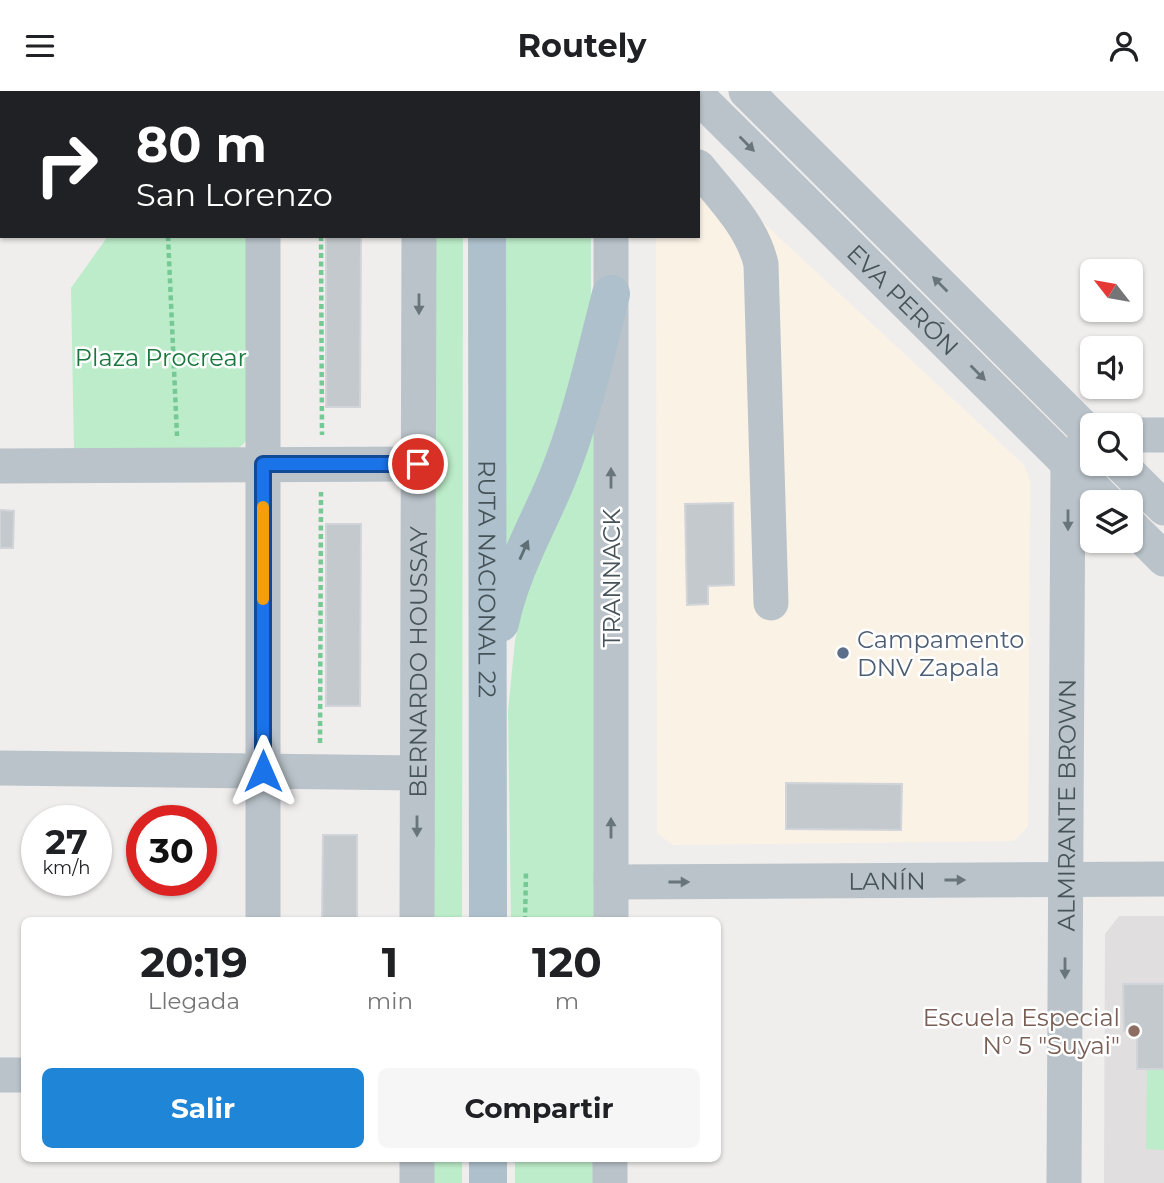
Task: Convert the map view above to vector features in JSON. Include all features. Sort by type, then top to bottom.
[{"type":"main road","name":"RUTA NACIONAL 22","points":[[486,238],[488,917]]},
{"type":"main road","points":[[487,687],[508,593],[575,429],[611,294]]},
{"type":"main road","points":[[488,1162],[488,1183]]},
{"type":"street","name":"EVA PERÓN","points":[[746,91],[1080,424]]},
{"type":"street","name":"EVA PERÓN","points":[[700,97],[1095,490]]},
{"type":"street","points":[[700,170],[742,222],[757,250],[761,264],[771,603]]},
{"type":"street","points":[[262,917],[263,238]]},
{"type":"street","name":"BERNARDO HOUSSAY","points":[[417,917],[419,238]]},
{"type":"street","name":"TRANNACK","points":[[611,238],[611,917]]},
{"type":"street","points":[[1143,435],[1164,435]]},
{"type":"street","points":[[1069,464],[1080,451]]},
{"type":"street","points":[[0,466],[418,464]]},
{"type":"street","name":"ALMIRANTE BROWN","points":[[1064,1183],[1069,464]]},
{"type":"street","points":[[1132,476],[1164,508]]},
{"type":"street","points":[[1143,538],[1164,559]]},
{"type":"street","points":[[0,768],[417,773]]},
{"type":"street","name":"LANÍN","points":[[611,882],[1164,879]]},
{"type":"street","points":[[0,1075],[21,1075]]},
{"type":"street","points":[[417,1162],[417,1183]]},
{"type":"street","points":[[610,1162],[610,1183]]},
{"type":"path","points":[[168,238],[178,440]]},
{"type":"path","points":[[321,238],[322,440]]},
{"type":"path","points":[[320,744],[321,488],[332,488]]},
{"type":"path","points":[[312,744],[331,744]]},
{"type":"path","points":[[525,917],[526,872]]},
{"type":"shaded area","name":"Campamento DNV Zapala","points":[[700,184],[727,189],[1024,465],[1030,480],[1028,826],[1014,841],[673,845],[657,833],[656,238],[700,238]]},
{"type":"shaded area","name":"Escuela Especial N° 5 \"Suyai\"","points":[[1119,916],[1164,916],[1164,1183],[1104,1183],[1105,934]]},
{"type":"green space","name":"Plaza Procrear","points":[[107,238],[249,238],[246,441],[232,450],[74,452],[71,288]]},
{"type":"green space","points":[[431,238],[463,238],[462,917],[427,917]]},
{"type":"green space","points":[[505,238],[591,238],[591,295],[587,334],[504,580]]},
{"type":"green space","points":[[599,385],[596,917],[511,917],[508,711],[515,641],[523,602]]},
{"type":"green space","points":[[1147,1069],[1164,1069],[1164,1150],[1146,1149]]},
{"type":"green space","points":[[428,1162],[462,1162],[462,1183],[428,1183]]},
{"type":"green space","points":[[515,1162],[595,1162],[595,1183],[515,1183]]},
{"type":"building","points":[[326,238],[361,238],[360,407],[326,407]]},
{"type":"building","points":[[733,503],[734,585],[708,586],[708,604],[687,605],[685,504]]},
{"type":"building","points":[[0,510],[14,511],[13,548],[0,548]]},
{"type":"building","points":[[326,524],[361,524],[360,706],[326,706]]},
{"type":"building","points":[[786,783],[902,784],[901,830],[786,829]]},
{"type":"building","points":[[323,835],[357,835],[357,917],[322,917]]},
{"type":"building","points":[[1123,984],[1164,984],[1164,1069],[1137,1069],[1137,1031],[1124,1031]]},
{"type":"slow traffic","points":[[263,507],[263,599]]},
{"type":"place","name":"Campamento DNV Zapala","points":[[843,653]]},
{"type":"place","name":"Escuela Especial N° 5 \"Suyai\"","points":[[1134,1031]]},
{"type":"route","points":[[263,771],[263,464],[418,464]]}]
